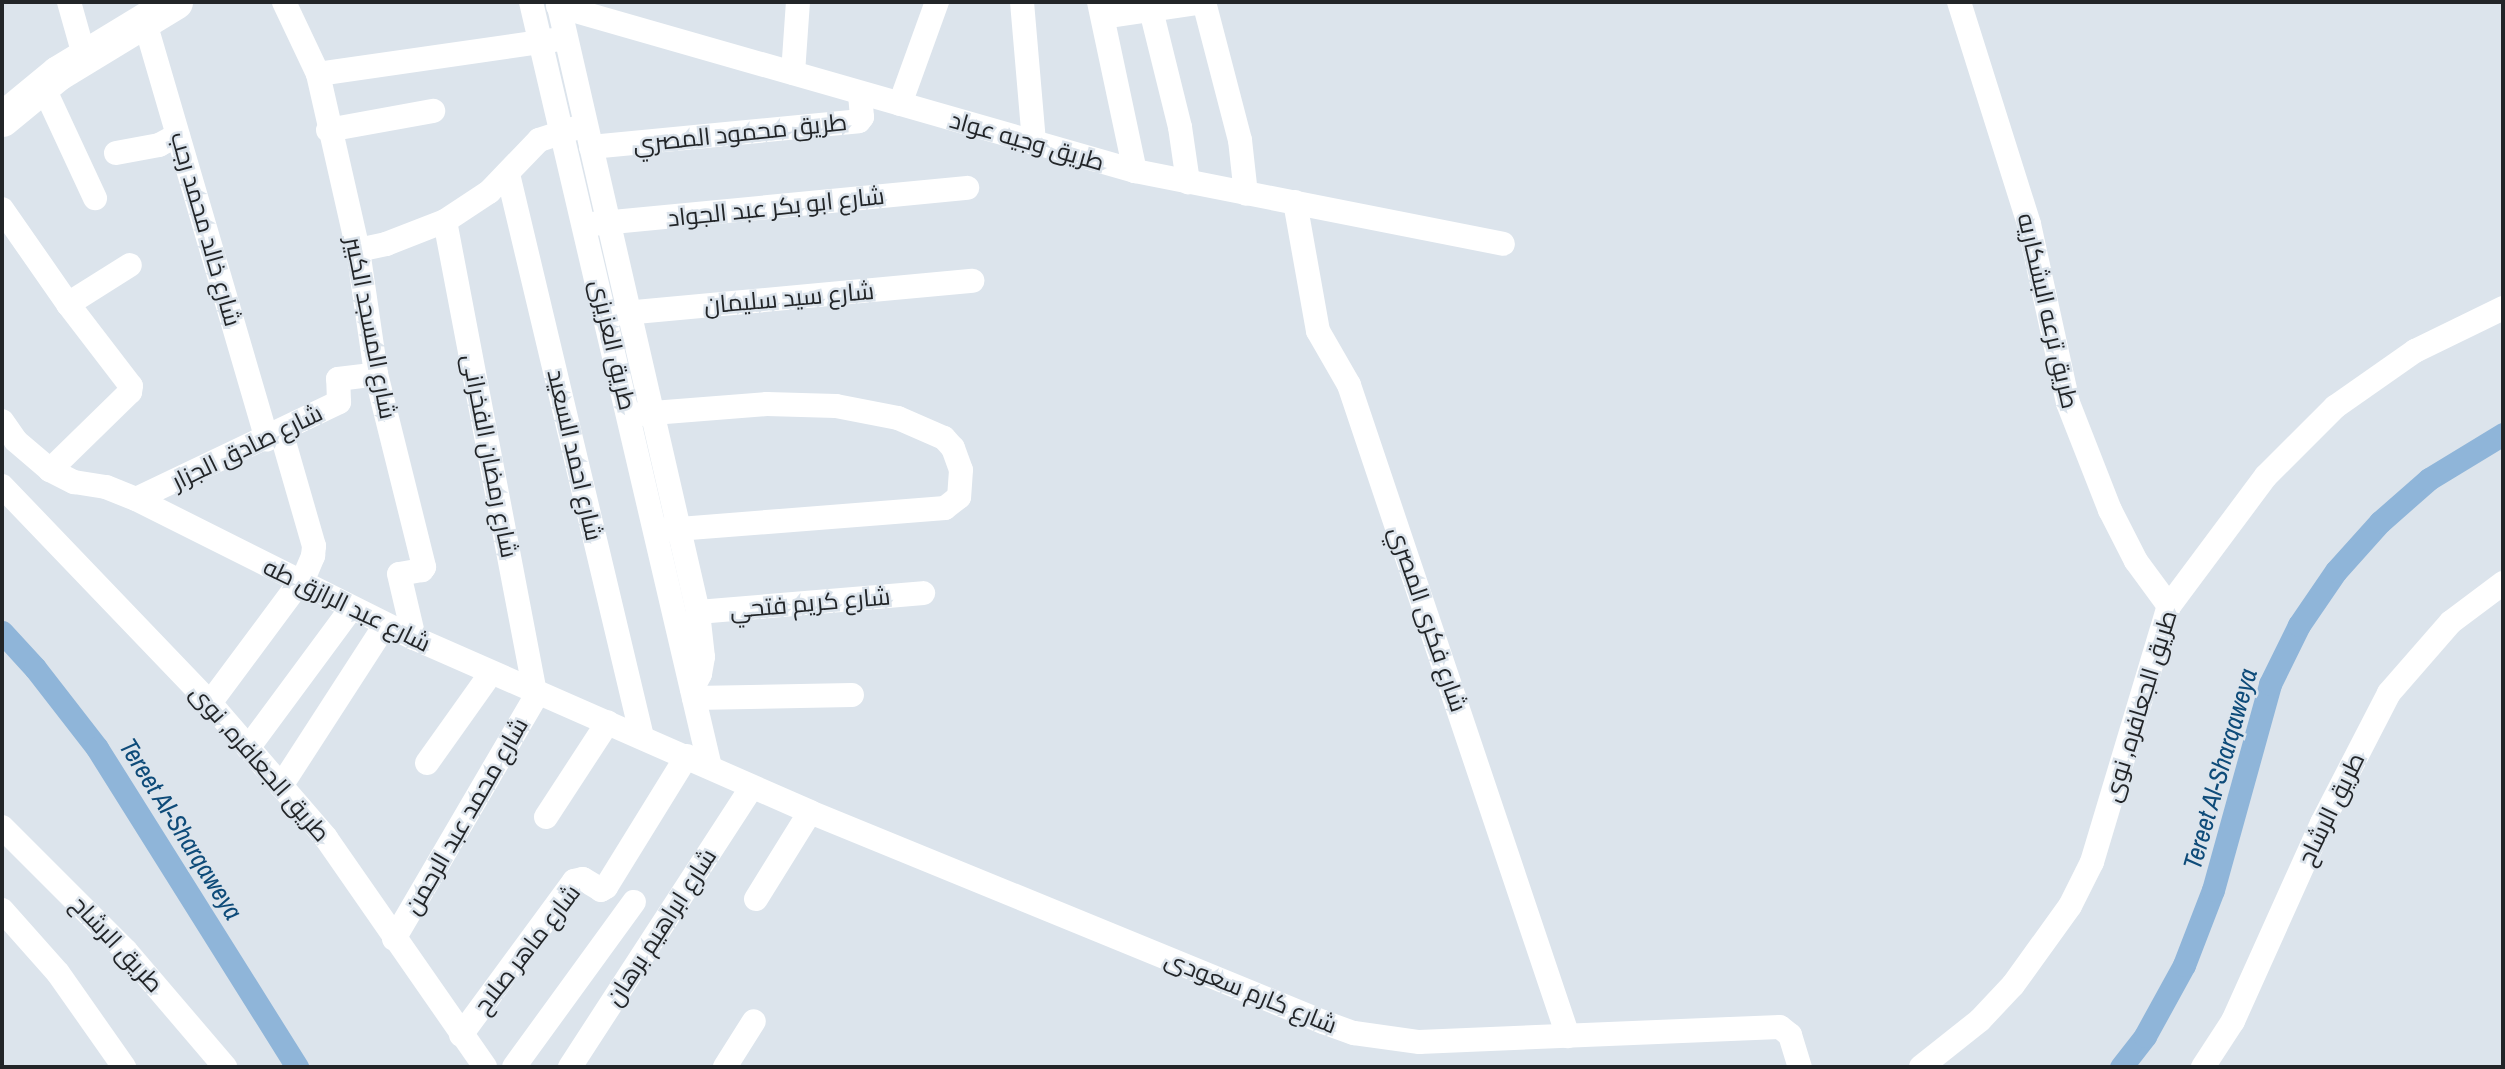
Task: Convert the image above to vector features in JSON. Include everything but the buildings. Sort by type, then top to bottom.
[{"type":"street","points":[[69,2],[84,55]]},
{"type":"street","points":[[2,119],[42,84],[84,55],[174,2]]},
{"type":"street","name":"شارع المسجد الكبير","points":[[284,2],[317,74],[358,250],[376,374],[424,567],[422,570],[399,574],[414,638]]},
{"type":"street","name":"طريق العزيزى","points":[[531,2],[562,130],[597,224],[668,530],[693,694],[710,767]]},
{"type":"street","points":[[793,73],[798,2]]},
{"type":"street","points":[[900,104],[937,2]]},
{"type":"street","points":[[1022,2],[1034,143]]},
{"type":"street","points":[[1135,171],[1101,10],[1204,2],[1240,140],[1246,194]]},
{"type":"street","name":"طريق ترعه البشكاريه","points":[[1959,2],[2029,224],[2068,403],[2079,435],[2110,510],[2136,561],[2169,606]]},
{"type":"street","name":"طريق العزيزى","points":[[558,4],[589,137],[597,224]]},
{"type":"street","name":"طريق وجيه عواد","points":[[558,4],[1135,171],[1503,244]]},
{"type":"street","points":[[1150,6],[1180,127],[1188,182]]},
{"type":"street","name":"شارع خالد محمد رجب","points":[[144,19],[178,135],[274,435],[314,546],[310,566],[209,703]]},
{"type":"street","points":[[317,74],[566,39]]},
{"type":"street","points":[[42,84],[95,198]]},
{"type":"street","name":"طريق محمود المصري","points":[[589,137],[859,121],[862,117],[860,93]]},
{"type":"street","points":[[328,130],[433,111]]},
{"type":"street","points":[[358,250],[386,244],[445,221],[479,200],[508,174],[539,140],[562,130],[589,137]]},
{"type":"street","points":[[116,153],[159,145],[178,135]]},
{"type":"street","name":"شارع احمد السعيد","points":[[508,174],[642,737]]},
{"type":"street","name":"شارع ابو بكر عبد الجواد","points":[[597,224],[967,188]]},
{"type":"street","name":"شارع فكرى المصري","points":[[1296,202],[1318,331],[1349,385],[1568,1036]]},
{"type":"street","points":[[2,209],[68,304],[129,383],[130,392],[50,470]]},
{"type":"street","name":"شارع رمضان الفخرانى","points":[[445,221],[537,692]]},
{"type":"street","points":[[68,304],[130,265]]},
{"type":"street","name":"شارع سيد سليمان","points":[[618,314],[972,281]]},
{"type":"street","name":"طريق الجعافره, نوى","points":[[1921,1067],[1980,1020],[2013,985],[2044,947],[2070,906],[2092,862],[2169,606],[2266,476],[2335,407],[2415,351],[2503,308]]},
{"type":"street","name":"شارع صادق الجزار","points":[[136,499],[339,402],[338,379],[376,374]]},
{"type":"street","points":[[641,414],[767,404],[836,406],[898,418],[928,429],[944,438],[958,458],[961,470],[959,497],[945,508],[668,530]]},
{"type":"street","name":"شارع عبد الرازق طه","points":[[2,421],[16,441],[50,470],[74,482],[106,487],[136,499],[385,625],[710,767]]},
{"type":"street","name":"طريق الجعافره, نوى","points":[[2,486],[209,703],[281,786],[344,863],[485,1067]]},
{"type":"street","name":"طريق العزيزى","points":[[668,530],[698,612],[703,657],[693,694]]},
{"type":"street","name":"طريق الرشاح","points":[[2203,1067],[2234,1021],[2322,823],[2389,693],[2451,622],[2503,583]]},
{"type":"street","name":"شارع كريم فتحي","points":[[698,612],[923,593]]},
{"type":"street","points":[[248,748],[351,609]]},
{"type":"street","points":[[281,786],[385,625]]},
{"type":"street","points":[[427,763],[491,673]]},
{"type":"street","name":"شارع محمد عبد الرحمن","points":[[394,939],[537,692]]},
{"type":"street","points":[[693,694],[852,695]]},
{"type":"street","points":[[546,817],[608,722]]},
{"type":"street","name":"شارع ماهر صلاح","points":[[461,1035],[574,881],[583,879],[597,888],[606,887],[687,756]]},
{"type":"street","name":"شارع كارم سعودى","points":[[710,767],[810,812],[1354,1033],[1419,1042],[1780,1027],[1790,1035],[1800,1067]]},
{"type":"street","name":"شارع ابراهيم برهان","points":[[570,1067],[752,786]]},
{"type":"street","points":[[756,899],[810,812]]},
{"type":"street","name":"طريق الرشاح","points":[[2,827],[125,951],[225,1067]]},
{"type":"street","points":[[514,1067],[634,902]]},
{"type":"street","points":[[2,910],[58,974],[124,1067]]},
{"type":"street","points":[[725,1067],[754,1021]]},
{"type":"waterway","name":"Tereet Al-Sharqaweya","points":[[2121,1067],[2145,1036],[2184,965],[2213,890],[2270,684],[2299,625],[2336,571],[2380,522],[2429,479],[2503,434]]},
{"type":"waterway","name":"Tereet Al-Sharqaweya","points":[[2,632],[35,668],[97,748],[297,1067]]}]
